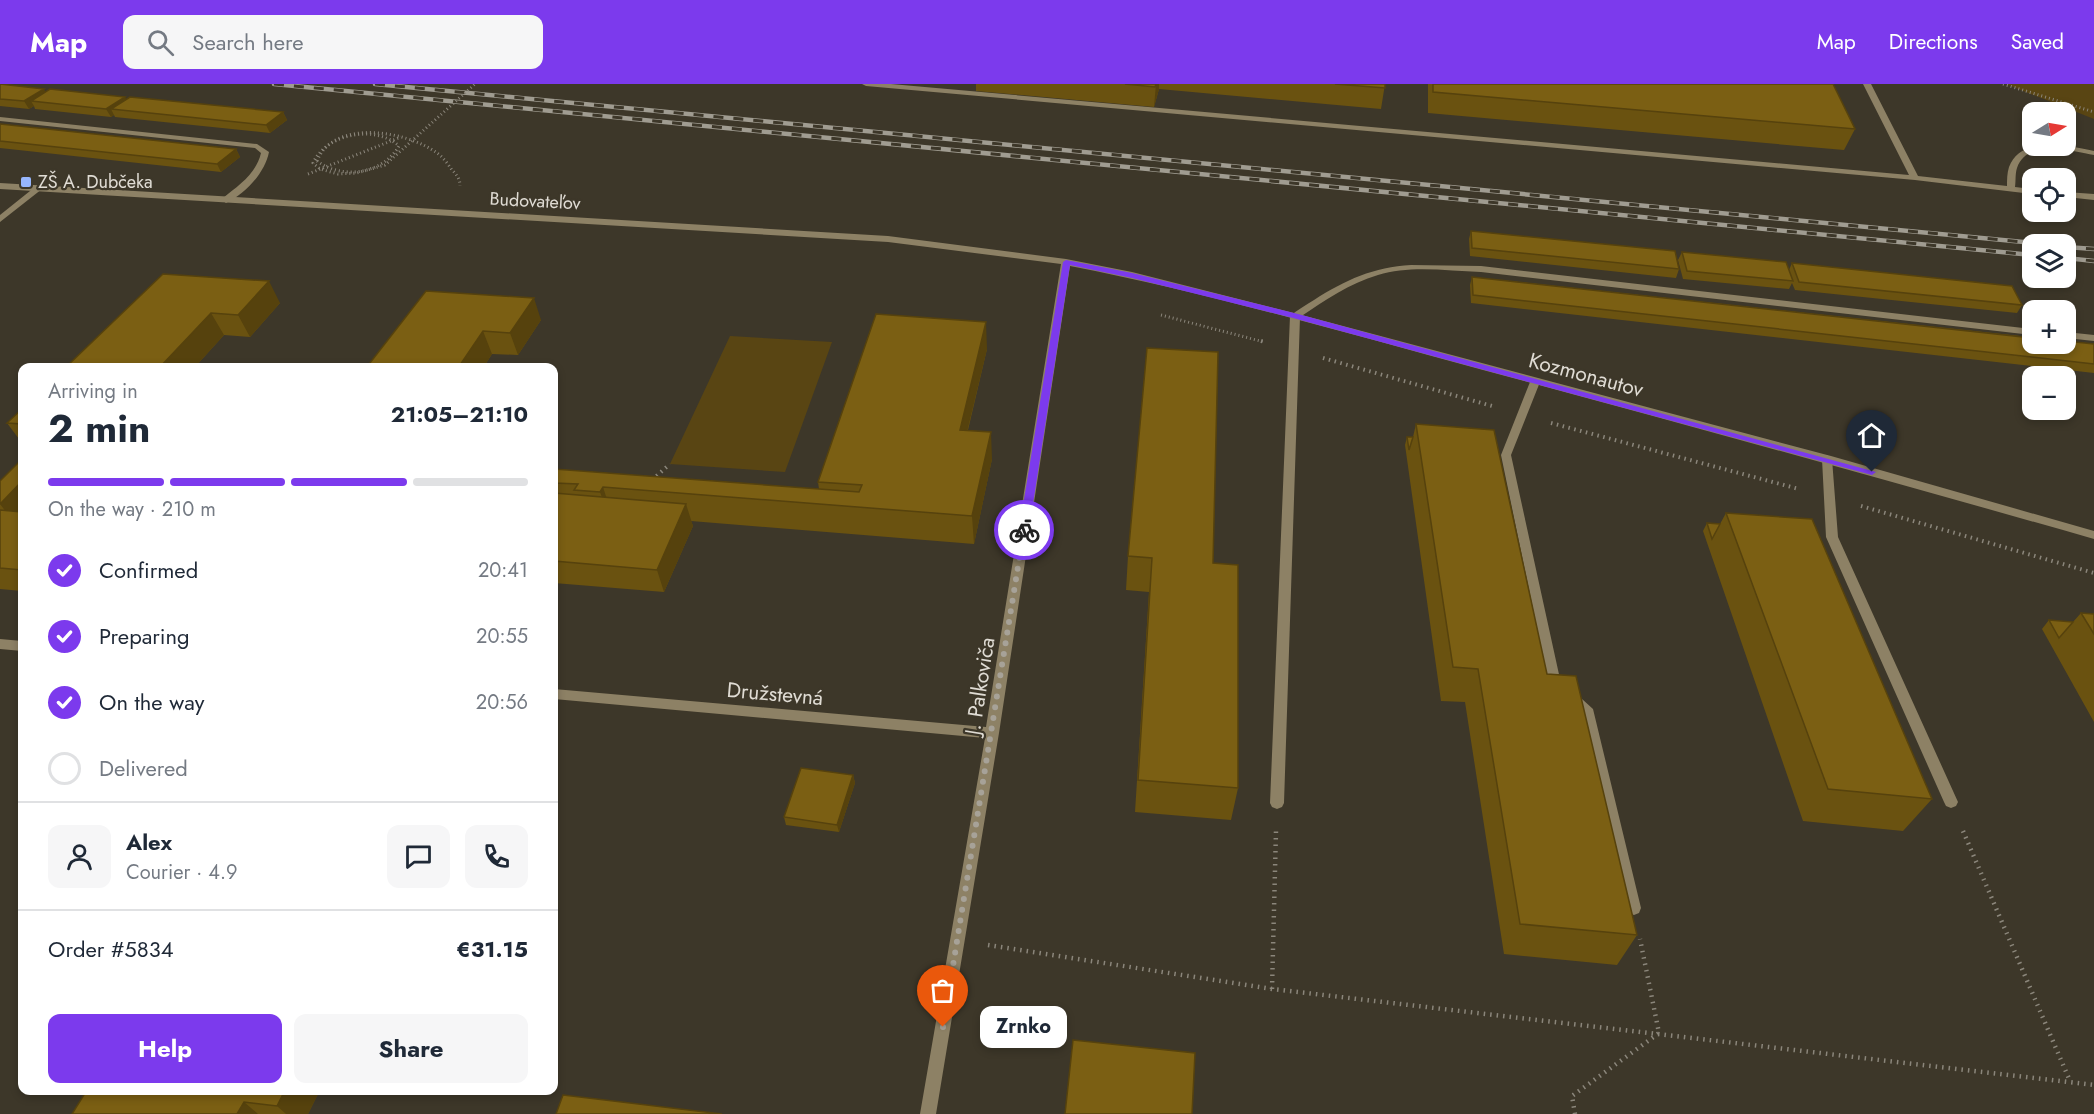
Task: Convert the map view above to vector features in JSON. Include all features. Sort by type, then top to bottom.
[{"type":"street","points":[[866,84],[1915,178],[2022,190]]},
{"type":"street","points":[[1867,84],[1915,178]]},
{"type":"street","points":[[0,119],[257,146],[265,152],[264,162],[256,173],[226,200]]},
{"type":"street","points":[[2011,189],[2014,165],[2030,150],[2061,146],[2094,153]]},
{"type":"street","name":"Budovateľov","points":[[0,186],[888,239],[1066,262]]},
{"type":"street","points":[[0,219],[38,189]]},
{"type":"street","points":[[2076,196],[2094,197]]},
{"type":"street","name":"Kozmonautov","points":[[1066,262],[1295,316],[1827,459],[2094,535]]},
{"type":"street","name":"J. Palkoviča","points":[[928,1114],[992,733],[1066,262]]},
{"type":"street","points":[[1277,803],[1295,316],[1345,284],[1376,272],[1480,269],[2022,331]]},
{"type":"street","points":[[2076,336],[2094,338]]},
{"type":"street","points":[[1535,382],[1506,455],[1554,681],[1587,709],[1635,908]]},
{"type":"street","points":[[1827,459],[1832,537],[1951,802]]},
{"type":"street","points":[[0,645],[18,646]]},
{"type":"street","name":"Družstevná","points":[[558,694],[992,733]]},
{"type":"path","points":[[460,189],[460,180],[438,153],[402,137],[393,134],[370,133],[356,134],[343,138],[337,140],[323,149],[317,161],[322,167],[331,171],[358,171],[386,163],[396,154],[399,146],[396,140],[366,134],[352,136],[346,138],[339,139],[328,144],[319,151],[314,163],[318,168],[327,172],[339,174],[369,170],[385,165],[394,159],[476,84]]},
{"type":"path","points":[[2004,84],[2094,112]]},
{"type":"path","points":[[298,176],[402,137]]},
{"type":"path","points":[[1154,313],[1829,497],[2094,573]]},
{"type":"path","points":[[644,487],[670,464]]},
{"type":"path","points":[[1951,802],[2070,1082]]},
{"type":"path","points":[[1272,989],[1277,803]]},
{"type":"path","points":[[1635,908],[1659,1033]]},
{"type":"path","points":[[958,940],[1272,989],[2094,1085]]},
{"type":"path","points":[[1575,1114],[1572,1096],[1659,1033]]},
{"type":"shaded area","points":[[2006,84],[2094,84],[2094,119],[2076,112],[2076,102],[2051,102]]},
{"type":"shaded area","points":[[730,336],[832,342],[785,472],[670,464]]},
{"type":"building","points":[[0,84],[44,89],[24,101],[0,99]]},
{"type":"building","points":[[1125,84],[1156,84],[1155,87]]},
{"type":"building","points":[[1335,84],[1385,84],[1385,88]]},
{"type":"building","points":[[1433,84],[1833,84],[1855,129],[1433,92]]},
{"type":"building","points":[[50,89],[125,97],[106,109],[31,101]]},
{"type":"building","points":[[130,97],[283,112],[266,125],[111,109]]},
{"type":"building","points":[[0,124],[236,149],[217,164],[0,141]]},
{"type":"building","points":[[1471,231],[1675,251],[1679,269],[1472,248]]},
{"type":"building","points":[[1682,252],[1786,262],[1793,281],[1687,271]]},
{"type":"building","points":[[1792,263],[2012,286],[2022,305],[1799,282]]},
{"type":"building","points":[[163,274],[269,281],[238,315],[211,313],[164,363],[70,363]]},
{"type":"building","points":[[1472,277],[2022,337],[2022,354],[2076,354],[2076,342],[2094,344],[2094,364],[1473,295]]},
{"type":"building","points":[[426,291],[534,298],[510,333],[483,331],[461,363],[370,363]]},
{"type":"building","points":[[876,314],[986,322],[960,430],[991,432],[972,516],[603,487],[600,492],[574,490],[578,484],[558,483],[558,469],[859,492],[862,485],[818,482]]},
{"type":"building","points":[[1147,348],[1218,352],[1213,563],[1238,565],[1238,788],[1138,780],[1152,558],[1128,556]]},
{"type":"building","points":[[18,413],[18,424],[7,423]]},
{"type":"building","points":[[1416,424],[1494,430],[1547,674],[1576,676],[1637,935],[1520,924],[1478,669],[1453,667]]},
{"type":"building","points":[[1407,437],[1413,437],[1409,450]]},
{"type":"building","points":[[18,463],[18,485],[0,504],[0,481]]},
{"type":"building","points":[[558,493],[686,504],[657,570],[558,561]]},
{"type":"building","points":[[0,510],[18,512],[18,570],[0,568]]},
{"type":"building","points":[[1726,513],[1812,519],[1932,799],[1828,789]]},
{"type":"building","points":[[1707,523],[1720,524],[1712,539]]},
{"type":"building","points":[[2081,613],[2094,614],[2094,634]]},
{"type":"building","points":[[2049,620],[2073,622],[2059,638]]},
{"type":"building","points":[[801,768],[853,775],[837,825],[784,817]]},
{"type":"building","points":[[1073,1040],[1195,1053],[1192,1114],[1065,1114]]},
{"type":"building","points":[[84,1095],[282,1095],[277,1106],[244,1102],[237,1114],[72,1114]]},
{"type":"building","points":[[563,1095],[722,1114],[556,1114]]},
{"type":"railway","points":[[274,84],[2022,254]]},
{"type":"railway","points":[[375,84],[2022,242]]},
{"type":"railway","points":[[2076,248],[2094,249]]},
{"type":"railway","points":[[2076,259],[2094,261]]},
{"type":"way so far","points":[[943,1027],[1024,530]]},
{"type":"place","name":"ZŠ A. Dubčeka","points":[[26,182]]},
{"type":"place","name":"Zrnko","points":[[943,1027]]},
{"type":"route","points":[[1024,530],[1066,262],[1202,292],[1295,316],[1872,472]]}]
